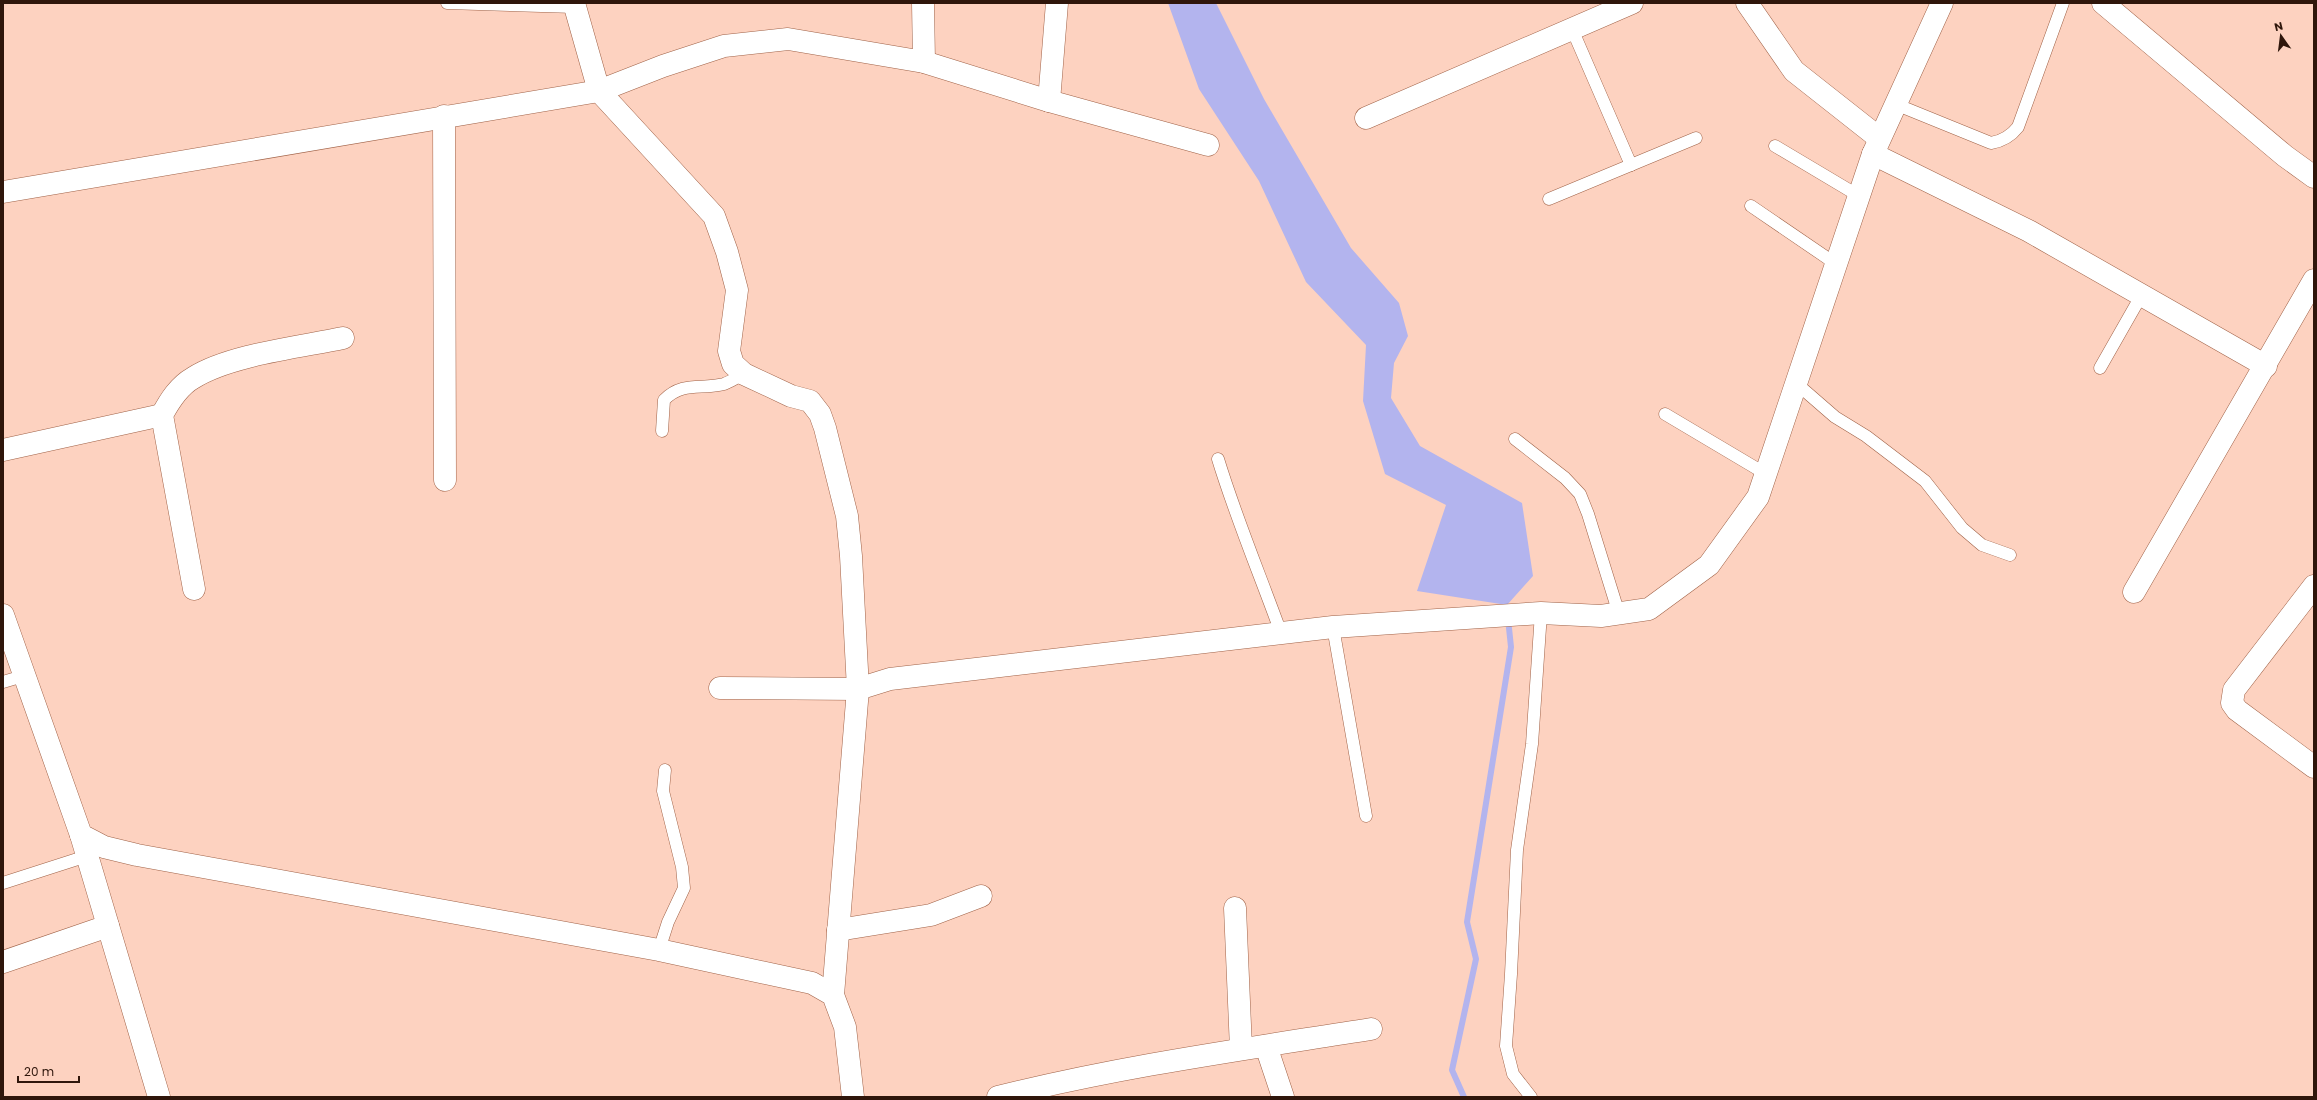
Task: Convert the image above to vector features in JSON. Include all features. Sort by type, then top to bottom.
[{"type":"street","points":[[923,3],[924,62]]},
{"type":"street","points":[[1050,101],[1057,3]]},
{"type":"street","points":[[1366,118],[1632,3]]},
{"type":"street","points":[[1747,3],[1794,71],[1876,146],[2266,366]]},
{"type":"street","points":[[720,688],[858,689],[890,679],[1332,627],[1541,613],[1602,616],[1649,609],[1684,586],[1709,565],[1758,497],[1876,146],[1942,3]]},
{"type":"street","points":[[2103,3],[2286,156],[2314,177]]},
{"type":"street","points":[[574,5],[599,91],[714,216],[727,252],[737,290],[730,351],[733,364],[744,374],[791,396],[810,401],[820,414],[847,516],[851,556],[858,689],[833,996],[845,1027],[853,1097]]},
{"type":"street","points":[[3,192],[444,116],[599,91],[663,66],[724,46],[788,39],[924,62],[1050,101],[1208,145]]},
{"type":"street","points":[[444,116],[444,480]]},
{"type":"street","points":[[2134,592],[2266,366],[2314,280]]},
{"type":"street","points":[[194,589],[162,415],[171,397],[192,378],[225,363],[343,338]]},
{"type":"street","points":[[3,450],[162,415]]},
{"type":"street","points":[[2314,586],[2234,690],[2232,703],[2237,710],[2314,767]]},
{"type":"street","points":[[3,615],[13,679],[81,835],[159,1097]]},
{"type":"street","points":[[81,835],[104,847],[137,855],[660,950],[812,983],[833,996]]},
{"type":"street","points":[[838,930],[931,915],[981,896]]},
{"type":"street","points":[[1235,908],[1241,1049]]},
{"type":"street","points":[[3,962],[108,926]]},
{"type":"street","points":[[998,1097],[1045,1085],[1241,1049],[1371,1029]]},
{"type":"street","points":[[1266,1046],[1283,1097]]},
{"type":"lane","points":[[447,3],[574,5]]},
{"type":"lane","points":[[1895,104],[1991,143],[2001,141],[2018,127],[2063,3]]},
{"type":"lane","points":[[1572,29],[1631,165]]},
{"type":"lane","points":[[1549,199],[1696,138]]},
{"type":"lane","points":[[1775,146],[1859,196]]},
{"type":"lane","points":[[1751,206],[1836,264]]},
{"type":"lane","points":[[2100,368],[2141,296]]},
{"type":"lane","points":[[662,431],[664,400],[672,392],[699,385],[724,384],[744,374]]},
{"type":"lane","points":[[1796,384],[1836,417],[1866,436],[1925,481],[1962,528],[1982,545],[2010,555]]},
{"type":"lane","points":[[1665,414],[1766,474]]},
{"type":"lane","points":[[1515,439],[1565,478],[1580,494],[1588,514],[1619,614]]},
{"type":"lane","points":[[1218,459],[1232,508],[1246,535],[1282,633]]},
{"type":"lane","points":[[1531,1097],[1513,1074],[1506,1046],[1517,850],[1532,744],[1541,613]]},
{"type":"lane","points":[[1332,627],[1366,816]]},
{"type":"lane","points":[[660,950],[668,922],[684,888],[682,867],[663,791],[665,770]]},
{"type":"lane","points":[[3,883],[87,856]]},
{"type":"water","points":[[1168,3],[1216,3],[1264,99],[1351,248],[1399,303],[1408,336],[1394,363],[1391,398],[1420,446],[1522,503],[1533,576],[1507,605],[1417,591],[1446,505],[1385,474],[1363,401],[1366,345],[1306,282],[1259,181],[1199,89]]},
{"type":"waterway","points":[[1464,1097],[1452,1070],[1476,959],[1467,922],[1511,647],[1509,628]]}]
